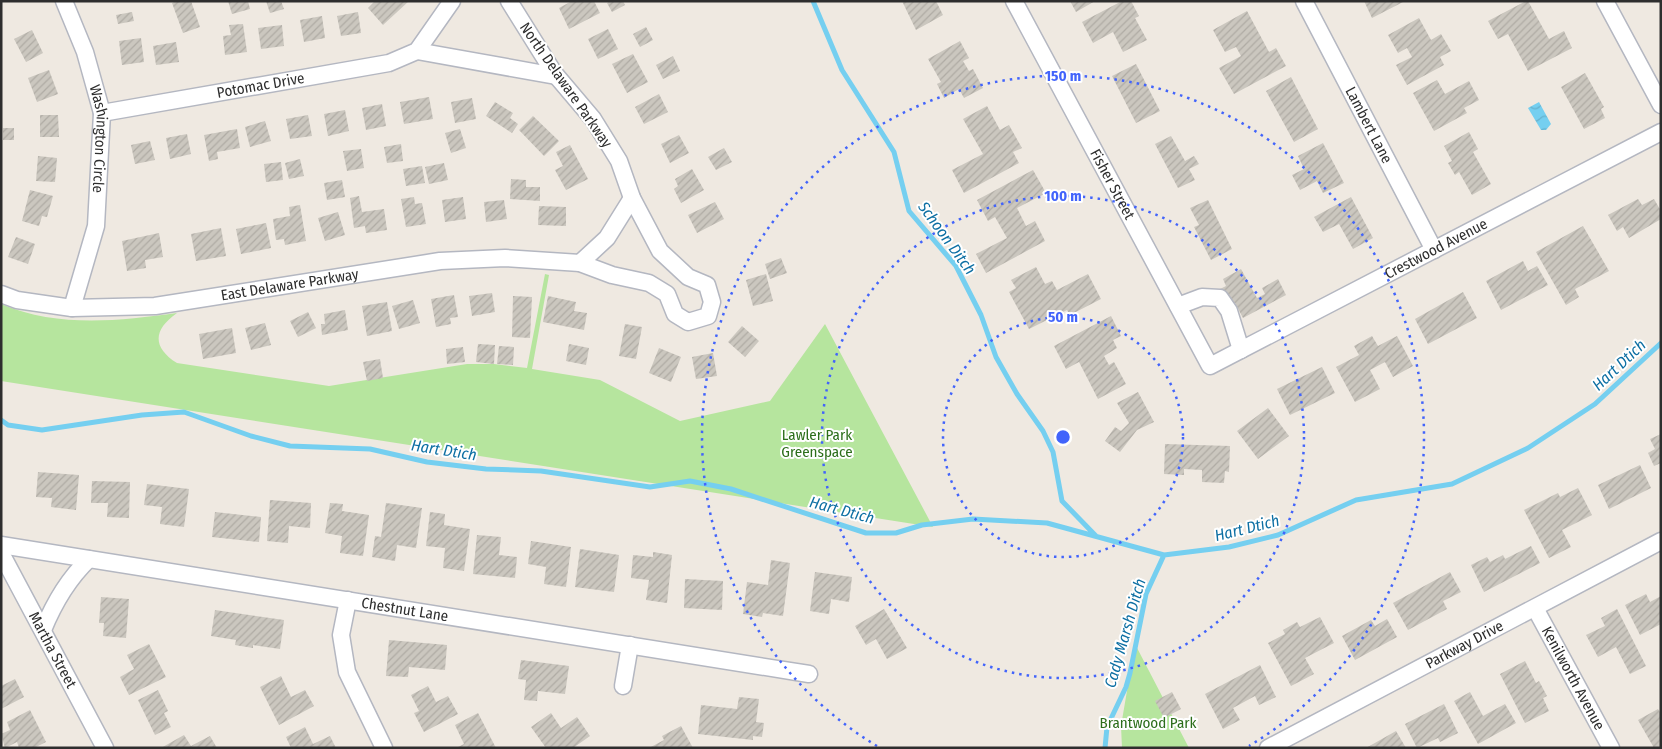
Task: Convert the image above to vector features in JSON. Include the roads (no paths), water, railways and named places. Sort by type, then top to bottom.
[{"type":"street","name":"Washington Circle","points":[[64,1],[85,52],[102,113],[96,226],[72,308]]},
{"type":"street","points":[[452,1],[418,51],[556,76]]},
{"type":"street","name":"North Delaware Parkway","points":[[509,1],[556,76],[593,119],[619,161],[632,198],[660,251],[688,277],[707,285]]},
{"type":"street","name":"Fisher Street","points":[[1014,1],[1210,366]]},
{"type":"street","name":"Lambert Lane","points":[[1304,1],[1434,250]]},
{"type":"street","points":[[1605,1],[1661,105]]},
{"type":"street","name":"Potomac Drive","points":[[102,113],[389,63],[418,51]]},
{"type":"street","name":"Crestwood Avenue","points":[[1210,366],[1661,132]]},
{"type":"street","points":[[580,263],[607,238],[632,198]]},
{"type":"street","name":"East Delaware Parkway","points":[[1,294],[17,300],[72,308],[155,306],[440,260],[505,258],[580,263],[612,275],[649,283],[667,294],[675,314],[688,322],[708,316],[712,302],[707,285]]},
{"type":"street","points":[[1178,306],[1202,297],[1220,298],[1229,311],[1241,350]]},
{"type":"street","name":"Parkway Drive","points":[[1268,748],[1661,541]]},
{"type":"street","name":"Chestnut Lane","points":[[1,545],[809,674]]},
{"type":"street","name":"Martha Street","points":[[1,553],[105,748]]},
{"type":"street","points":[[43,630],[53,605],[70,577],[89,559]]},
{"type":"street","points":[[348,600],[341,635],[347,672],[384,748]]},
{"type":"street","name":"Kenilworth Avenue","points":[[1535,608],[1610,748]]},
{"type":"street","points":[[623,686],[630,645]]},
{"type":"water","points":[[1539,102],[1551,124],[1546,130],[1541,130],[1528,108]]},
{"type":"waterway","name":"Schoon Ditch","points":[[813,1],[842,70],[894,152],[909,211],[956,266],[981,315],[996,357],[1017,394],[1043,431],[1053,452],[1062,501],[1096,536]]},
{"type":"waterway","name":"Hart Dtich","points":[[1,420],[8,425],[42,430],[142,415],[184,412],[251,436],[290,446],[370,449],[427,462],[486,469],[541,471],[650,487],[690,481],[731,489],[866,533],[896,533],[922,525],[973,519],[1047,523],[1164,555],[1229,547],[1278,535],[1356,500],[1452,484],[1528,448],[1595,404],[1661,343]]},
{"type":"waterway","name":"Cady Marsh Ditch","points":[[1105,748],[1107,727],[1126,687],[1130,673],[1146,594],[1164,555]]},
{"type":"park label","name":"Lawler Park Greenspace","points":[[817,444]]},
{"type":"park label","name":"Brantwood Park","points":[[1148,723]]}]
